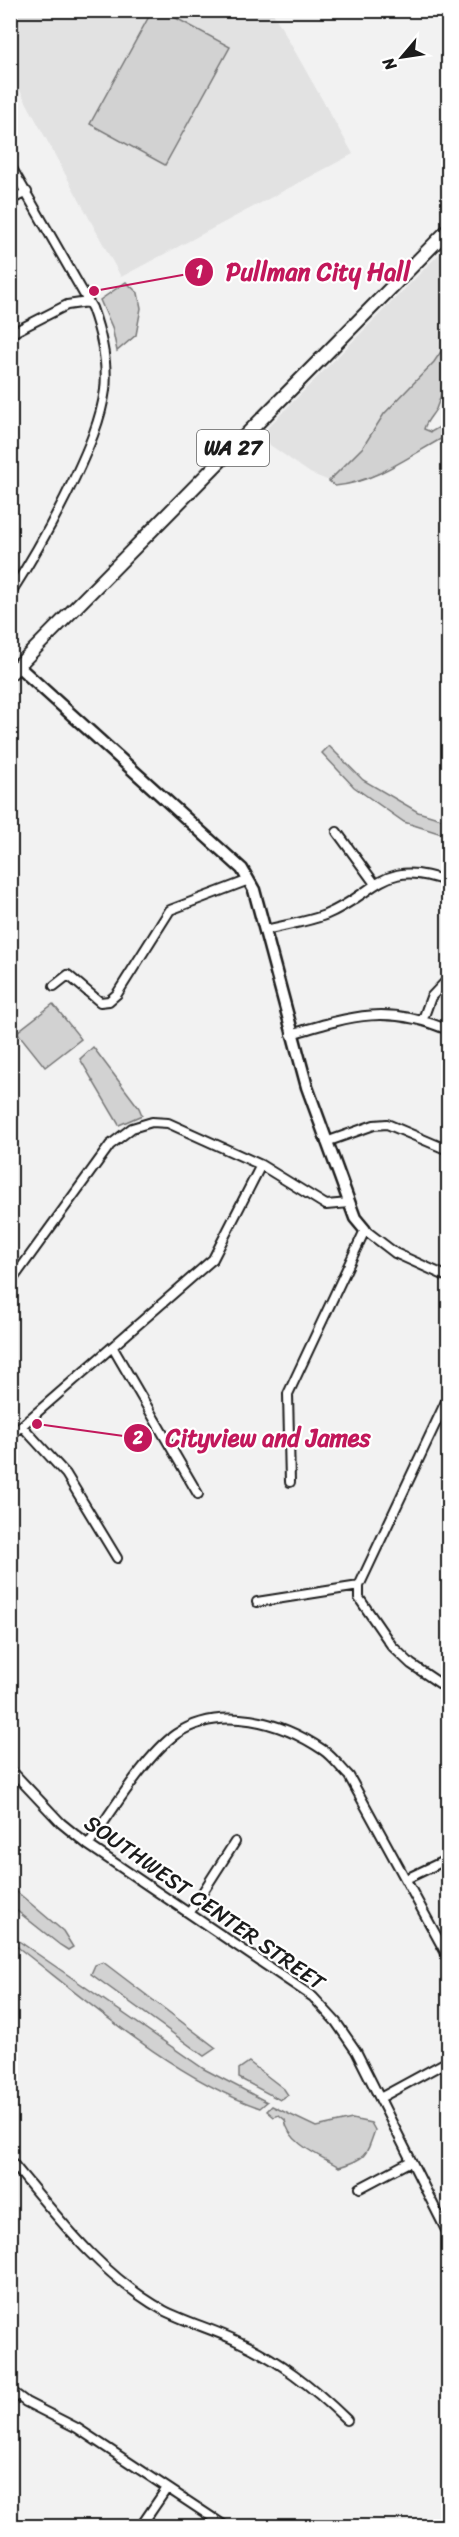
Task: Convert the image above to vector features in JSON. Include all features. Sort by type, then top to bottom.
[{"type":"main road","name":"WA 27","points":[[13,667],[448,230]]},
{"type":"street","points":[[10,165],[88,303],[97,323],[105,359],[105,389],[99,421],[46,537],[10,594]]},
{"type":"street","points":[[10,200],[27,192]]},
{"type":"street","points":[[10,334],[68,305],[88,303]]},
{"type":"street","points":[[13,667],[242,869],[249,880],[266,930],[291,1034],[326,1142],[355,1218],[365,1230],[395,1252],[448,1277]]},
{"type":"street","points":[[337,832],[375,884]]},
{"type":"street","points":[[266,930],[323,916],[394,875],[412,872],[429,874],[448,882]]},
{"type":"street","points":[[54,986],[68,975],[100,1002],[109,1001],[117,994],[166,914],[175,908],[249,880]]},
{"type":"street","points":[[423,1019],[431,997],[448,979]]},
{"type":"street","points":[[291,1034],[342,1018],[374,1014],[423,1019],[448,1030]]},
{"type":"street","points":[[10,1283],[110,1145],[132,1128],[152,1122],[168,1123],[261,1165],[326,1205],[349,1203]]},
{"type":"street","points":[[326,1142],[374,1125],[387,1124],[448,1150]]},
{"type":"street","points":[[10,1436],[213,1259],[261,1165]]},
{"type":"street","points":[[290,1482],[288,1394],[365,1230]]},
{"type":"street","points":[[113,1348],[198,1494]]},
{"type":"street","points":[[448,1397],[359,1586],[359,1598],[392,1646],[411,1664],[448,1689]]},
{"type":"street","points":[[22,1426],[66,1474],[117,1558]]},
{"type":"street","points":[[257,1602],[359,1586]]},
{"type":"street","points":[[88,1845],[153,1755],[177,1733],[205,1721],[235,1718],[266,1723],[296,1733],[325,1751],[349,1776],[448,1957]]},
{"type":"street","name":"SOUTHWEST CENTER STREET","points":[[10,1768],[60,1823],[88,1845],[314,1996],[356,2051],[448,2234]]},
{"type":"street","points":[[190,1912],[235,1842]]},
{"type":"street","points":[[406,1879],[448,1859]]},
{"type":"street","points":[[380,2098],[448,2061]]},
{"type":"street","points":[[10,2160],[71,2235],[95,2259],[124,2282],[163,2309],[235,2340],[287,2369],[322,2396],[347,2420]]},
{"type":"street","points":[[360,2188],[411,2161]]},
{"type":"street","points":[[10,2390],[26,2402],[77,2428],[225,2526]]},
{"type":"street","points":[[141,2526],[167,2488]]},
{"type":"shaded area","points":[[10,11],[272,11],[353,154],[121,277],[11,74]]},
{"type":"shaded area","points":[[152,11],[163,11],[230,47],[165,165],[90,124]]},
{"type":"shaded area","points":[[448,245],[448,341],[434,362],[384,414],[363,447],[329,481],[310,473],[270,445],[265,434],[268,427]]},
{"type":"shaded area","points":[[126,282],[138,293],[141,308],[136,335],[117,351],[112,327],[100,300]]},
{"type":"shaded area","points":[[448,341],[448,368],[445,383],[436,409],[424,429],[431,432],[448,422],[448,435],[380,473],[335,486],[329,481],[363,447],[384,414],[434,362]]},
{"type":"shaded area","points":[[329,746],[363,780],[418,812],[448,821],[448,836],[404,822],[354,787],[322,753]]},
{"type":"shaded area","points":[[53,1004],[81,1039],[45,1067],[17,1032]]},
{"type":"shaded area","points":[[93,1047],[142,1115],[119,1125],[80,1059]]},
{"type":"shaded area","points":[[10,1886],[63,1931],[73,1947],[68,1950],[60,1945],[11,1906]]},
{"type":"shaded area","points":[[10,1935],[204,2069],[267,2102],[260,2108],[227,2094],[162,2057],[130,2035],[11,1942]]},
{"type":"shaded area","points":[[103,1962],[216,2048],[204,2056],[91,1974],[95,1965]]},
{"type":"shaded area","points":[[249,2062],[284,2089],[288,2095],[280,2100],[239,2078],[239,2069]]},
{"type":"shaded area","points":[[272,2106],[316,2127],[352,2119],[371,2123],[375,2130],[364,2155],[355,2162],[339,2167],[299,2143],[287,2128],[285,2120],[279,2115],[274,2117],[267,2111]]},
{"type":"place","name":"Pullman City Hall","points":[[94,291]]},
{"type":"place","name":"Cityview and James","points":[[37,1424]]}]
